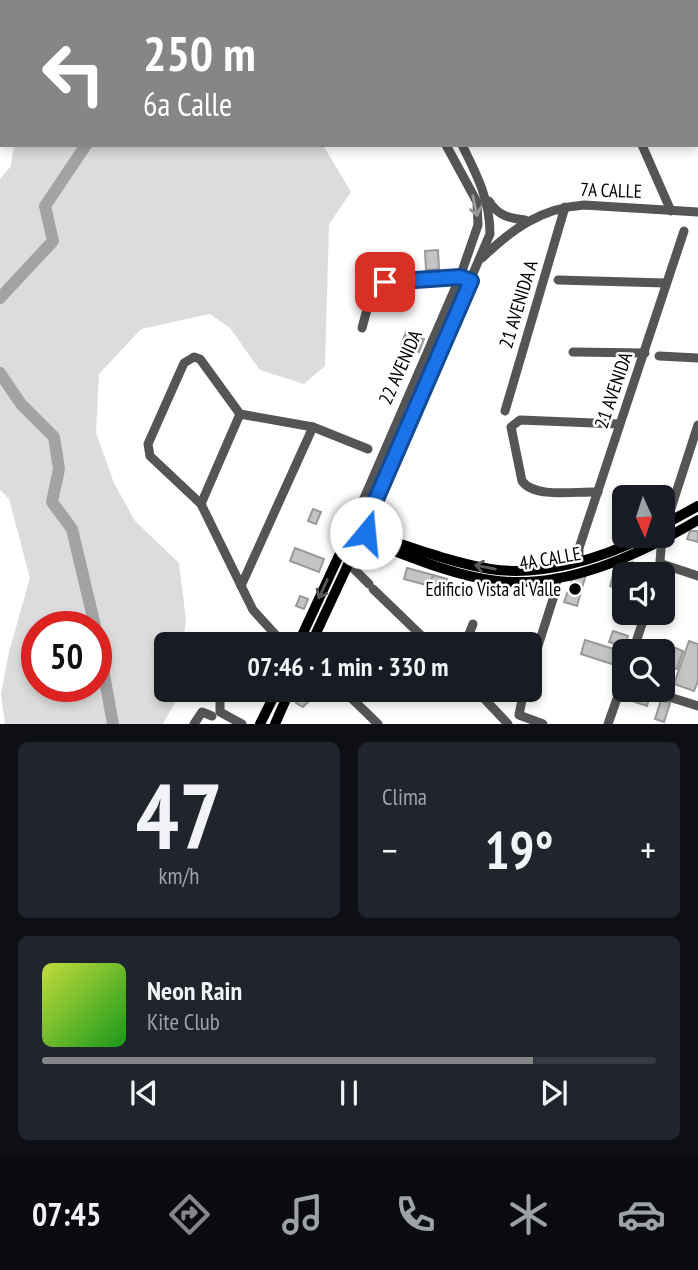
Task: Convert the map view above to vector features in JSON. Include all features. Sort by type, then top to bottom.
[{"type":"main road","name":"4A CALLE","points":[[676,522],[698,506]]},
{"type":"main road","name":"4A CALLE","points":[[676,528],[698,520]]},
{"type":"main road","points":[[350,530],[354,540],[363,535]]},
{"type":"main road","points":[[303,632],[350,530]]},
{"type":"main road","name":"4A CALLE","points":[[363,535],[487,580],[524,582],[557,578],[615,561],[637,548]]},
{"type":"main road","name":"4A CALLE","points":[[363,535],[489,569],[523,570],[579,560],[612,548]]},
{"type":"main road","points":[[316,632],[363,535]]},
{"type":"main road","points":[[260,724],[271,702]]},
{"type":"main road","points":[[275,724],[285,702]]},
{"type":"street","name":"22 AVENIDA","points":[[350,530],[460,277],[478,225],[477,202],[447,147]]},
{"type":"street","name":"22 AVENIDA","points":[[363,535],[393,458],[490,234],[485,193],[463,147]]},
{"type":"street","points":[[643,147],[671,211]]},
{"type":"street","points":[[485,193],[500,214],[525,220]]},
{"type":"street","name":"7A CALLE","points":[[481,260],[525,220],[565,207],[584,205],[698,212]]},
{"type":"street","name":"21 AVENIDA A","points":[[505,411],[565,207]]},
{"type":"street","name":"21 AVENIDA","points":[[579,560],[579,548],[684,231]]},
{"type":"street","points":[[362,328],[372,291],[379,283],[460,277],[471,281]]},
{"type":"street","points":[[558,279],[665,283]]},
{"type":"street","points":[[573,352],[645,352]]},
{"type":"street","points":[[659,356],[698,358]]},
{"type":"street","points":[[273,632],[253,610],[201,504],[168,475],[148,450],[186,361],[200,359],[240,414],[313,427],[368,449]]},
{"type":"street","points":[[201,504],[240,414]]},
{"type":"street","points":[[598,492],[538,490],[527,487],[522,481],[513,424],[520,420],[619,424]]},
{"type":"street","points":[[676,492],[698,425]]},
{"type":"street","points":[[241,586],[313,427]]},
{"type":"street","points":[[382,452],[393,458]]},
{"type":"street","points":[[348,563],[418,632]]},
{"type":"street","points":[[675,572],[698,576]]},
{"type":"street","points":[[542,634],[557,578]]},
{"type":"street","points":[[470,632],[473,624]]},
{"type":"street","points":[[675,699],[698,706]]},
{"type":"street","points":[[355,702],[378,724]]},
{"type":"street","points":[[488,702],[508,723]]},
{"type":"street","points":[[521,702],[518,713],[543,724]]},
{"type":"street","points":[[608,724],[616,702]]},
{"type":"street","points":[[194,724],[202,712],[214,718],[242,724]]},
{"type":"shaded area","points":[[14,147],[324,147],[351,192],[329,224],[325,366],[304,384],[260,370],[230,328],[210,314],[141,329],[99,374],[96,433],[114,483],[135,521],[179,563],[186,620],[184,632],[154,632],[154,702],[175,702],[163,724],[5,724],[1,694],[9,652],[30,578],[9,499],[0,490],[0,179],[11,166]]},
{"type":"building","points":[[438,250],[439,269],[426,270],[425,251]]},
{"type":"building","points":[[362,265],[371,276],[365,281],[356,270]]},
{"type":"building","points":[[406,332],[424,339],[419,352],[401,345]]},
{"type":"building","points":[[313,509],[321,512],[316,524],[308,521]]},
{"type":"building","points":[[690,531],[698,531],[698,542],[687,539]]},
{"type":"building","points":[[295,548],[324,559],[319,572],[290,561]]},
{"type":"building","points":[[407,568],[433,575],[430,586],[404,579]]},
{"type":"building","name":"Edificio Vista al Valle","points":[[586,574],[577,606],[564,602],[573,577]]},
{"type":"building","points":[[433,575],[447,579],[444,589],[430,586]]},
{"type":"building","points":[[300,596],[308,599],[304,609],[296,606]]},
{"type":"building","points":[[613,631],[628,636],[627,639],[612,639],[612,643],[609,642]]},
{"type":"building","points":[[585,640],[612,648],[612,664],[581,654]]},
{"type":"building","points":[[689,641],[698,644],[698,681],[694,691],[675,684]]},
{"type":"building","points":[[675,648],[683,651],[677,669],[675,668]]},
{"type":"building","points":[[296,702],[308,702],[303,707]]},
{"type":"building","points":[[660,702],[670,703],[664,722],[655,719]]},
{"type":"waterway","points":[[0,298],[53,241],[45,206],[85,147]]},
{"type":"waterway","points":[[0,373],[21,404],[54,437],[59,469],[52,502],[72,529],[91,611]]},
{"type":"waterway","points":[[109,702],[113,724]]},
{"type":"place","name":"Edificio Vista al Valle","points":[[575,589]]},
{"type":"route","points":[[366,533],[364,527],[471,281],[460,277],[385,282]]}]
